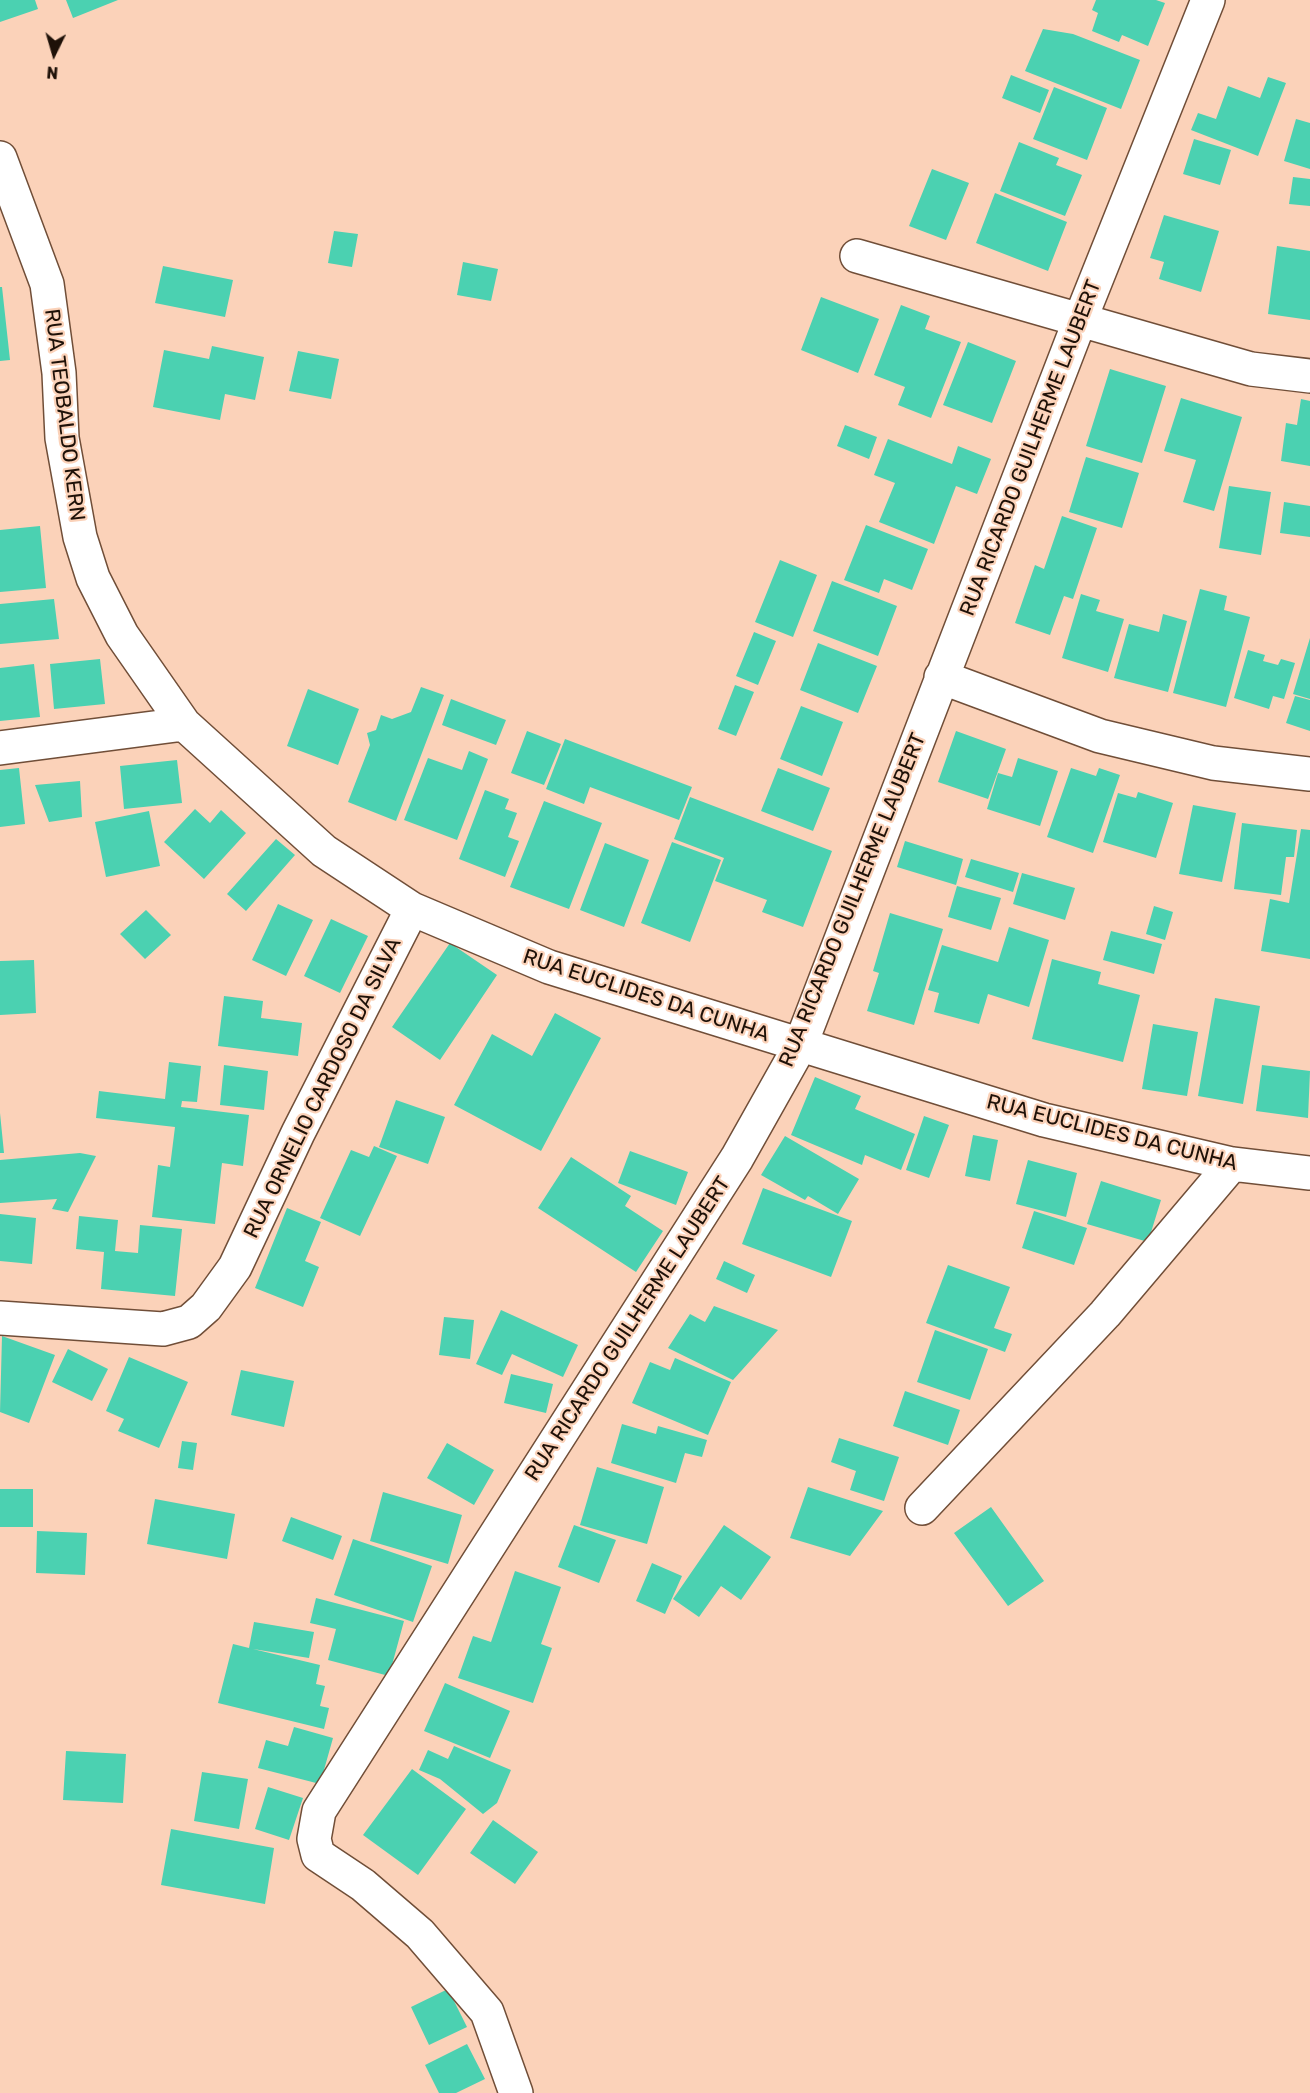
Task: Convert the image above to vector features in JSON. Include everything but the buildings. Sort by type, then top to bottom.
[{"type":"street","name":"RUA RICARDO GUILHERME LAUBERT","points":[[516,2093],[487,2012],[420,1934],[363,1886],[318,1855],[314,1839],[319,1811],[737,1158],[800,1046],[1080,320],[1208,0]]},
{"type":"street","name":"RUA TEOBALDO KERN","points":[[0,158],[47,284],[59,373],[62,438],[80,537],[93,578],[122,635],[184,724]]},
{"type":"street","points":[[857,256],[1251,369],[1310,376]]},
{"type":"street","points":[[941,677],[1100,736],[1213,763],[1310,774]]},
{"type":"street","points":[[0,748],[184,724]]},
{"type":"street","name":"RUA EUCLIDES DA CUNHA","points":[[184,724],[324,851],[412,909],[549,966],[800,1046],[1044,1120],[1232,1164],[1310,1173]]},
{"type":"street","name":"RUA ORNELIO CARDOSO DA SILVA","points":[[0,1318],[163,1329],[189,1322],[206,1307],[235,1267],[298,1133],[412,909]]},
{"type":"street","points":[[922,1508],[1105,1314],[1232,1164]]}]
